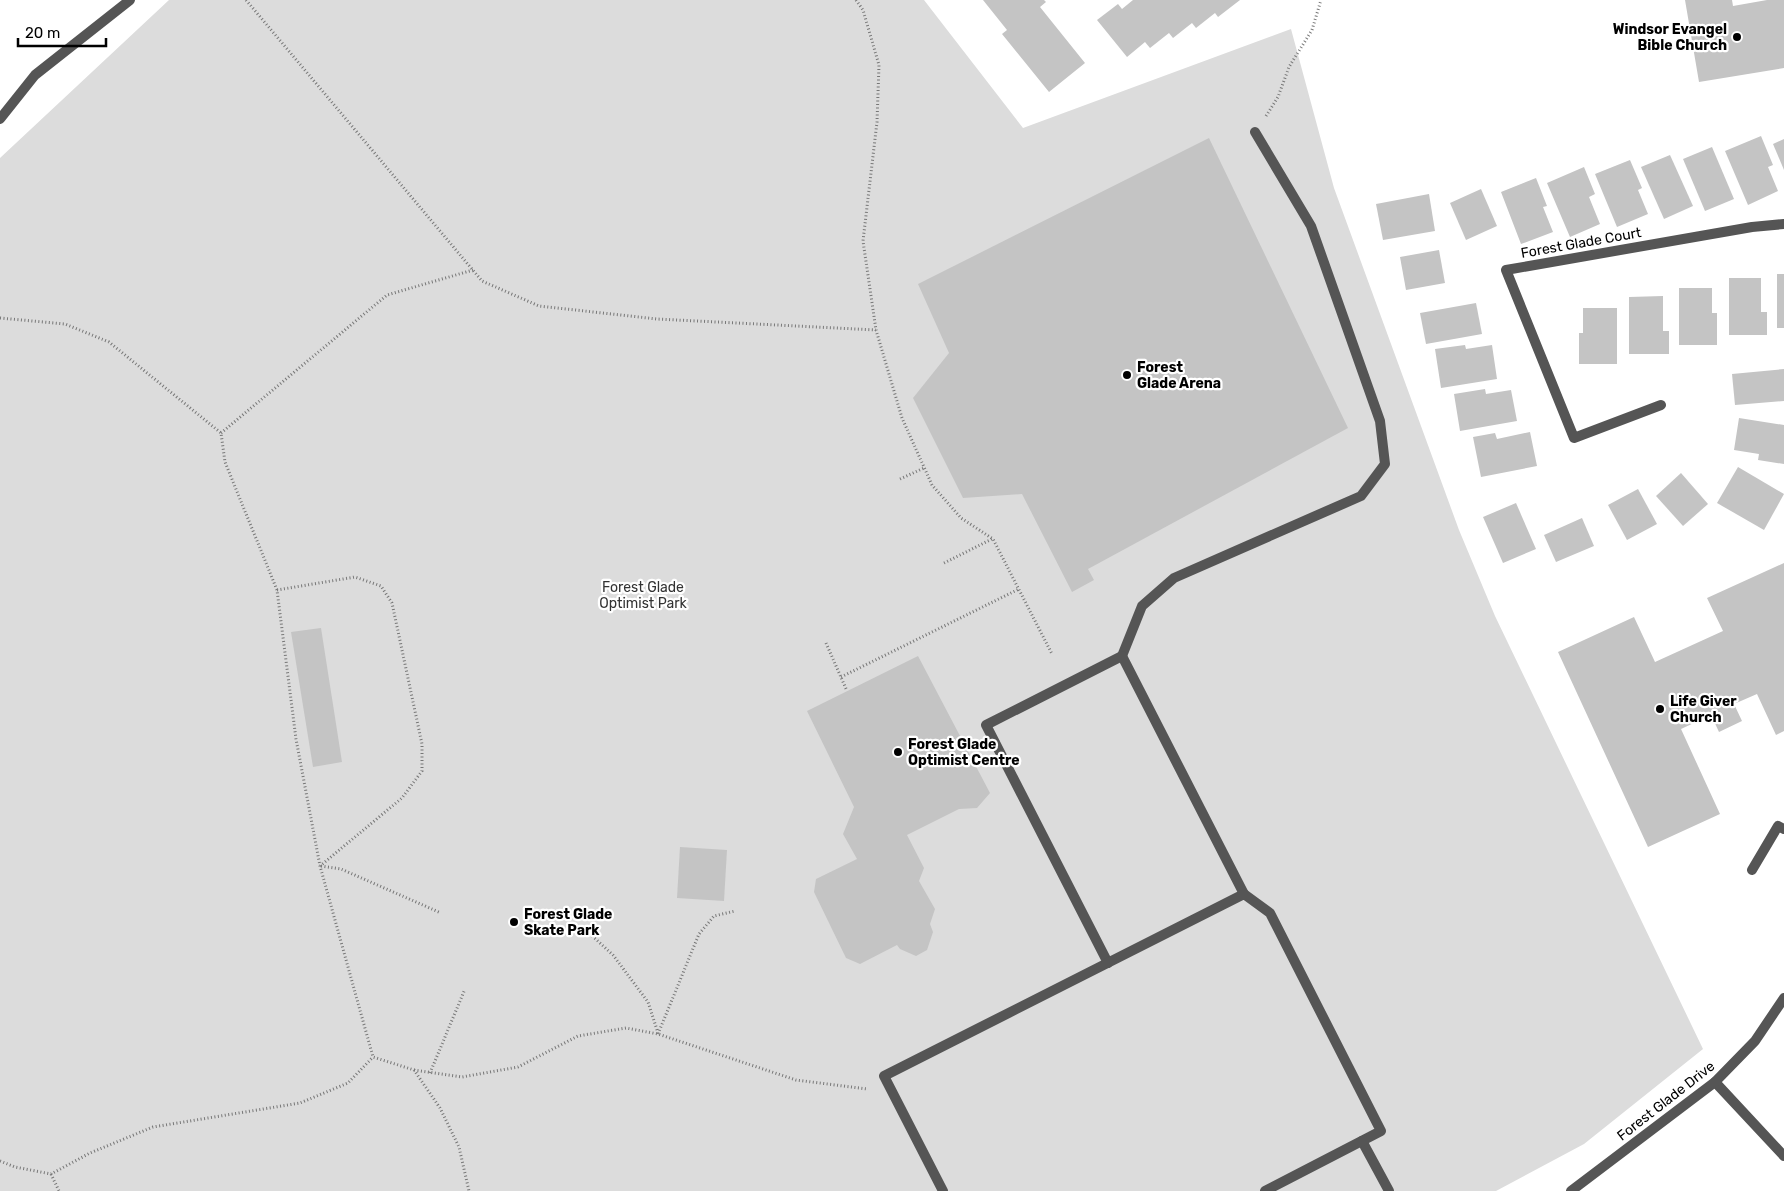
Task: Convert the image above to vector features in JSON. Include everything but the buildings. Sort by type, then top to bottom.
[{"type":"street","points":[[0,119],[35,75],[130,0]]},
{"type":"street","points":[[1108,963],[986,725],[1122,656],[1142,606],[1174,578],[1361,496],[1385,464],[1380,421],[1311,226],[1255,132]]},
{"type":"street","name":"Forest Glade Court","points":[[1661,405],[1574,438],[1506,270],[1752,227],[1784,224]]},
{"type":"street","points":[[1122,656],[1244,894],[1270,912],[1381,1131],[1265,1191]]},
{"type":"street","points":[[1752,870],[1778,826],[1784,829]]},
{"type":"street","points":[[943,1191],[884,1076],[1244,894]]},
{"type":"street","name":"Forest Glade Drive","points":[[1572,1191],[1715,1082],[1755,1041],[1784,998]]},
{"type":"street","points":[[1715,1082],[1784,1156]]},
{"type":"street","points":[[1362,1141],[1389,1191]]},
{"type":"path","points":[[246,0],[482,281],[539,306],[657,319],[876,330]]},
{"type":"path","points":[[856,0],[863,10],[879,65],[877,122],[863,241],[876,330],[902,418],[932,485],[961,518],[993,539],[1052,654]]},
{"type":"path","points":[[1255,132],[1278,97],[1289,67],[1312,30],[1321,0]]},
{"type":"path","points":[[221,433],[387,296],[473,270]]},
{"type":"path","points":[[0,318],[65,324],[109,342],[221,433],[224,462],[277,590],[296,739],[320,866],[372,1057]]},
{"type":"path","points":[[900,479],[924,468]]},
{"type":"path","points":[[944,563],[993,539]]},
{"type":"path","points":[[277,590],[355,576],[381,586],[392,603],[422,744],[422,771],[402,798],[320,866]]},
{"type":"path","points":[[841,677],[1019,589]]},
{"type":"path","points":[[826,643],[847,691]]},
{"type":"path","points":[[320,866],[341,869],[441,912]]},
{"type":"path","points":[[658,1034],[699,934],[714,916],[735,911]]},
{"type":"path","points":[[587,931],[613,955],[648,1002],[658,1034]]},
{"type":"path","points":[[430,1072],[465,989]]},
{"type":"path","points":[[372,1057],[414,1070],[462,1077],[518,1067],[578,1036],[626,1028],[658,1034],[796,1080],[869,1089]]},
{"type":"path","points":[[0,1161],[15,1167],[51,1174],[90,1153],[153,1127],[300,1103],[348,1083],[372,1057]]},
{"type":"path","points":[[414,1070],[440,1108],[459,1147],[469,1191]]},
{"type":"path","points":[[51,1174],[59,1191]]},
{"type":"green space","name":"Forest Glade Optimist Park","points":[[169,0],[924,0],[1023,128],[1291,29],[1334,188],[1459,530],[1495,616],[1703,1049],[1584,1144],[1496,1191],[0,1191],[0,158]]},
{"type":"place","name":"Windsor Evangel Bible Church","points":[[1737,37]]},
{"type":"place","name":"Forest Glade Arena","points":[[1127,375]]},
{"type":"place","name":"Life Giver Church","points":[[1660,709]]},
{"type":"place","name":"Forest Glade Optimist Centre","points":[[898,752]]},
{"type":"place","name":"Forest Glade Skate Park","points":[[514,922]]}]
